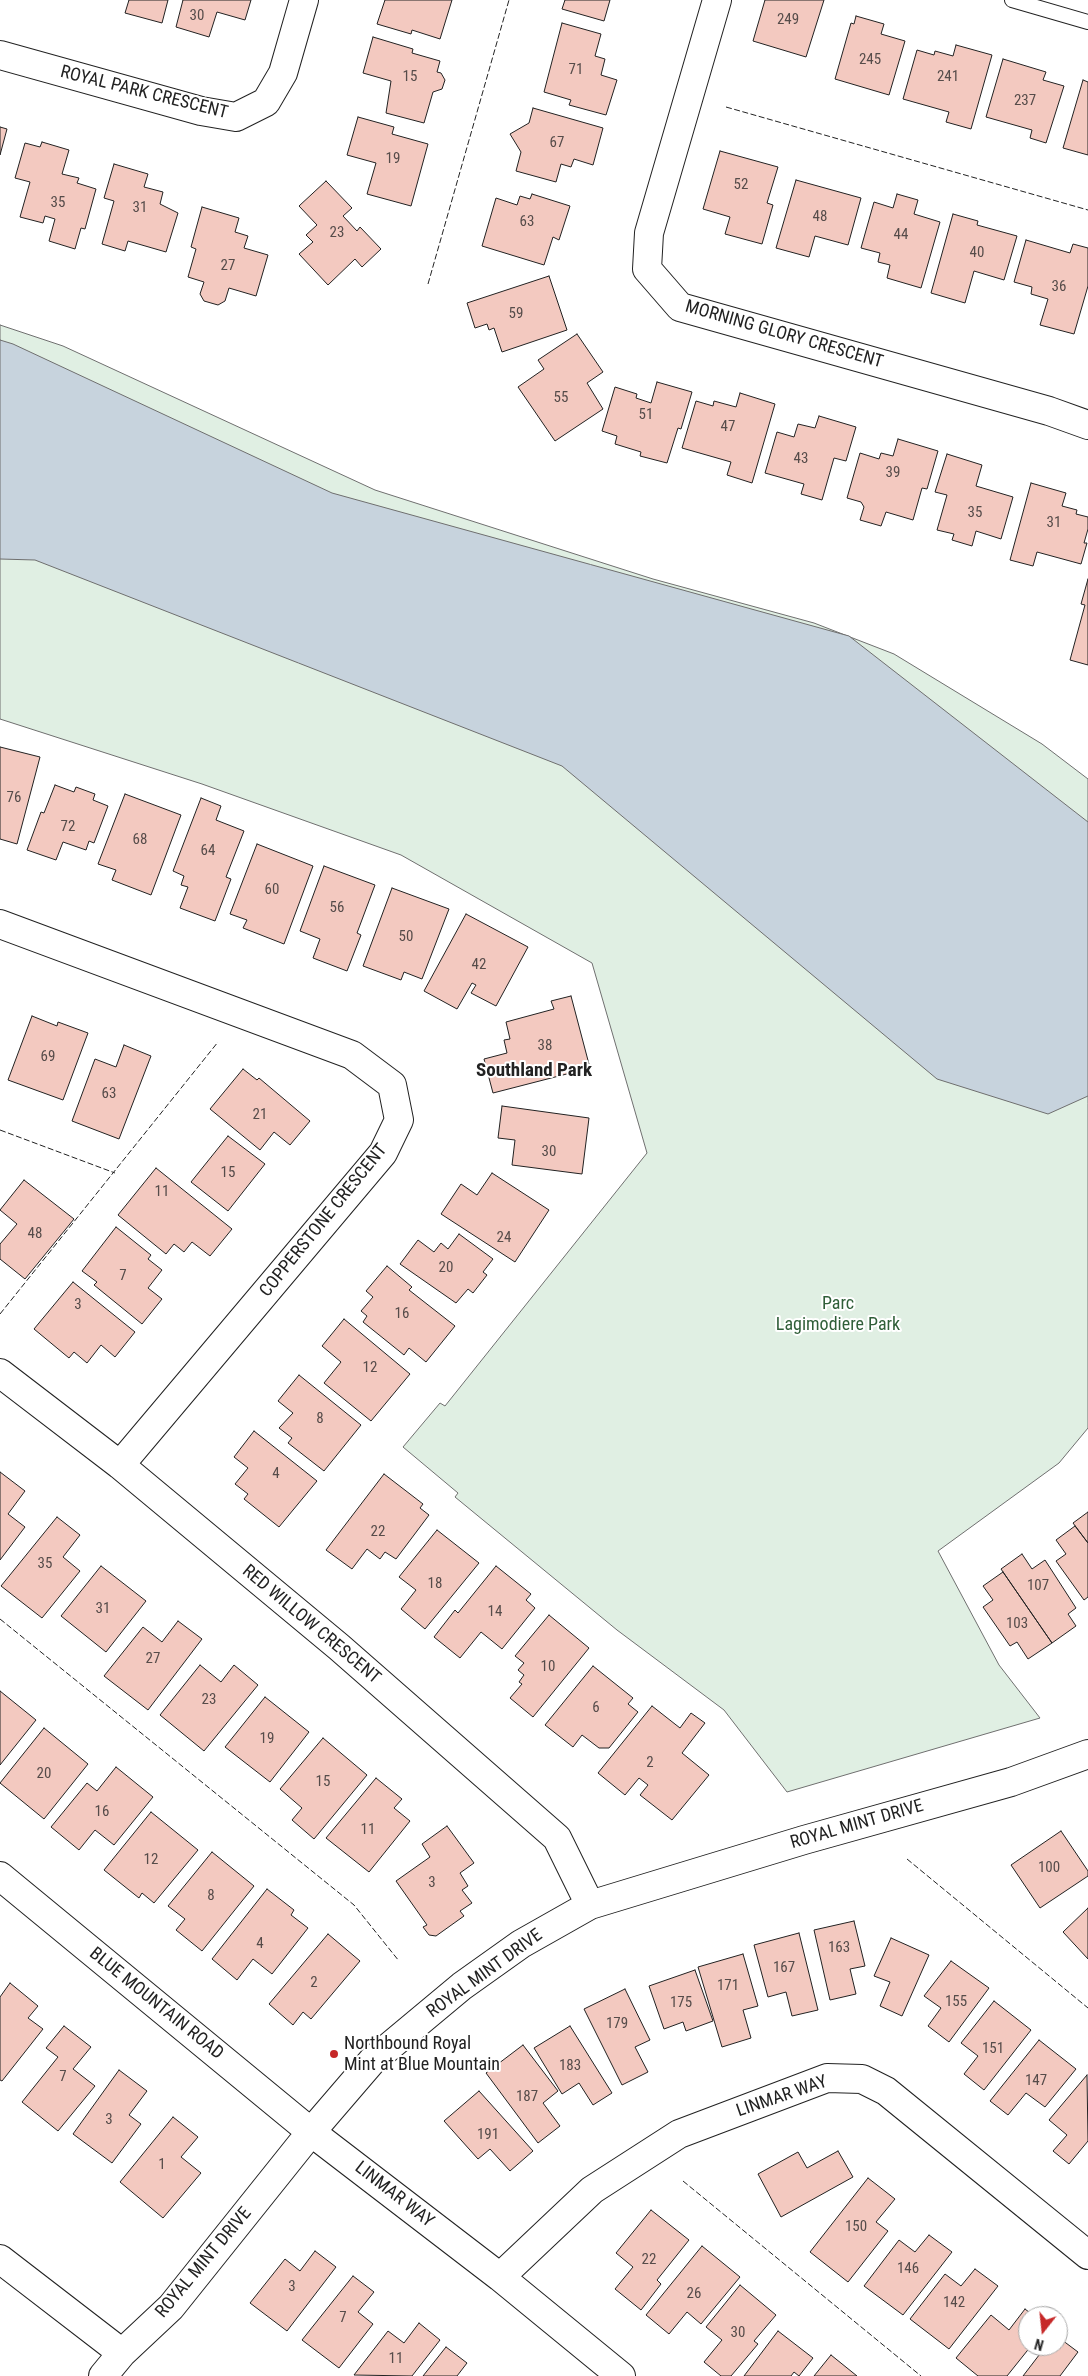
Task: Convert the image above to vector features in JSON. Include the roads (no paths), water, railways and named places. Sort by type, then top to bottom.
[{"type":"street","name":"ROYAL PARK CRESCENT","points":[[0,55],[201,111],[236,117],[266,102],[283,72],[304,0]]},
{"type":"street","name":"MORNING GLORY CRESCENT","points":[[717,0],[649,233],[647,269],[680,307],[1040,408],[1088,425]]},
{"type":"street","name":"COPPERSTONE CRESCENT","points":[[0,924],[352,1055],[392,1084],[399,1120],[383,1153],[120,1465]]},
{"type":"street","name":"RED WILLOW CRESCENT","points":[[0,1373],[120,1465],[339,1647],[557,1838],[590,1905]]},
{"type":"street","name":"ROYAL MINT DRIVE","points":[[104,2376],[122,2353],[171,2307],[311,2132],[372,2061],[462,1986],[521,1944],[590,1905],[804,1840],[1011,1782],[1088,1754]]},
{"type":"street","name":"BLUE MOUNTAIN ROAD","points":[[0,1876],[311,2132]]},
{"type":"street","name":"LINMAR WAY","points":[[500,2277],[592,2190],[678,2134],[827,2078],[862,2079],[886,2091],[1088,2255]]},
{"type":"street","name":"LINMAR WAY","points":[[311,2132],[500,2277],[621,2376]]},
{"type":"street","points":[[0,2259],[122,2353]]},
{"type":"lane","points":[[1012,0],[1088,22]]},
{"type":"place","name":"Northbound Royal Mint at Blue Mountain","points":[[334,2054]]},
{"type":"district","name":"Southland Park","points":[[534,1071]]},
{"type":"park label","name":"Parc Lagimodiere Park","points":[[838,1314]]}]
